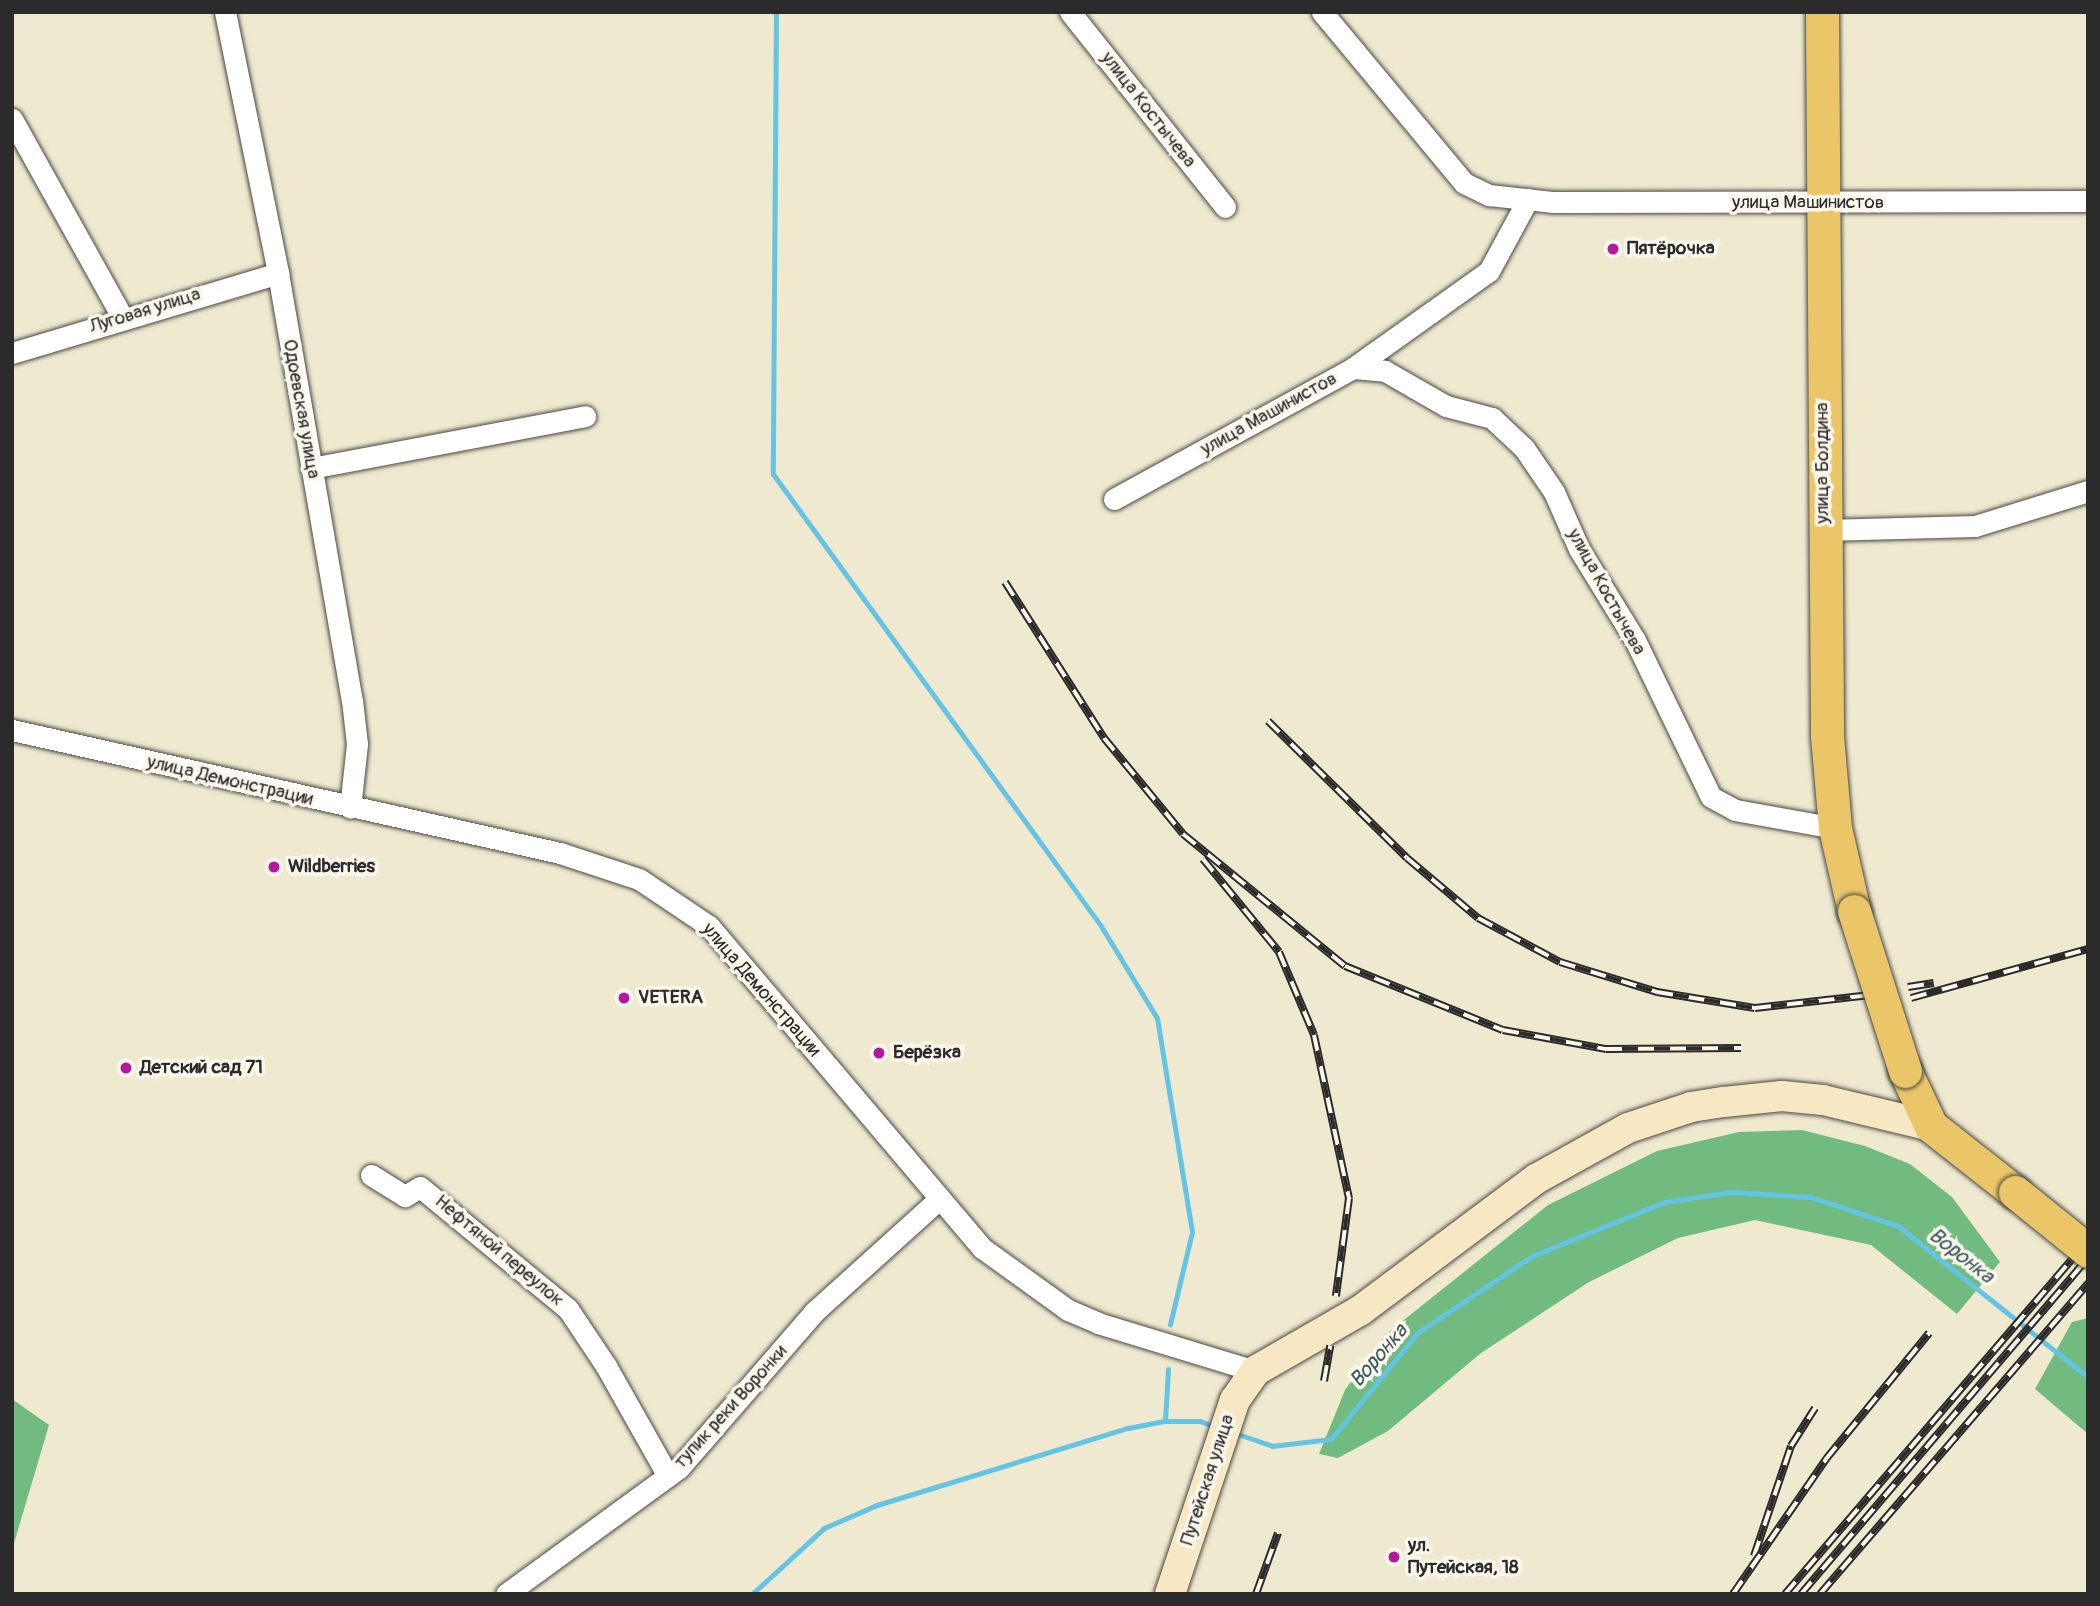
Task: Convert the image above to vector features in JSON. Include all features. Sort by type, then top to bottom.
[{"type":"main road","name":"улица Болдина","points":[[1822,12],[1827,736],[1835,828],[1854,911],[1905,1071],[1931,1126]]},
{"type":"main road","points":[[1931,1126],[2088,1251]]},
{"type":"street","name":"Одоевская улица","points":[[225,12],[278,273],[352,700],[357,744],[350,808]]},
{"type":"street","name":"улица Костычева","points":[[1070,12],[1225,207]]},
{"type":"street","name":"улица Машинистов","points":[[1322,12],[1464,183],[1489,195],[1528,200],[1822,204],[2088,201]]},
{"type":"street","points":[[12,119],[122,317]]},
{"type":"street","name":"улица Машинистов","points":[[1114,499],[1353,368],[1489,271],[1528,200]]},
{"type":"street","name":"Луговая улица","points":[[12,353],[122,317],[278,273]]},
{"type":"street","name":"улица Костычева","points":[[1353,368],[1385,371],[1446,405],[1492,418],[1524,448],[1554,492],[1579,549],[1635,640],[1711,797],[1735,810],[1835,828]]},
{"type":"street","points":[[311,468],[585,416]]},
{"type":"street","points":[[1824,530],[1975,526],[2088,491]]},
{"type":"street","name":"улица Демонстрации","points":[[12,730],[586,860],[639,879],[678,902],[709,926],[938,1200],[982,1248],[1068,1310],[1098,1324],[1255,1371]]},
{"type":"street","points":[[1255,1371],[1361,1310],[1536,1179],[1596,1144],[1691,1107],[1782,1096],[1899,1115],[1931,1126]]},
{"type":"street","name":"Нефтяной переулок","points":[[371,1175],[405,1196],[420,1187],[568,1309],[606,1366],[668,1476]]},
{"type":"street","name":"тупик реки Воронки","points":[[506,1594],[668,1476],[814,1312],[938,1200]]},
{"type":"street","name":"Путейская улица","points":[[1170,1594],[1235,1400],[1255,1371]]},
{"type":"green space","points":[[1802,1130],[1865,1146],[1910,1164],[1952,1197],[2000,1262],[1957,1314],[1871,1245],[1755,1220],[1678,1238],[1589,1282],[1481,1353],[1388,1431],[1338,1458],[1319,1454],[1345,1390],[1385,1335],[1548,1205],[1657,1151],[1739,1132]]},
{"type":"green space","points":[[2088,1318],[2088,1434],[2035,1389],[2072,1322]]},
{"type":"green space","points":[[12,1399],[49,1425],[12,1550]]},
{"type":"waterway","points":[[776,12],[773,474],[1101,926],[1157,1018],[1192,1232],[1170,1324]]},
{"type":"waterway","name":"Воронка","points":[[1235,1433],[1272,1446],[1331,1439],[1417,1333],[1532,1256],[1664,1202],[1730,1192],[1811,1197],[1898,1226],[2088,1377]]},
{"type":"waterway","points":[[1165,1421],[1168,1369]]},
{"type":"waterway","name":"Воронка","points":[[752,1594],[824,1528],[877,1505],[1128,1428],[1165,1421],[1200,1421],[1215,1427]]},
{"type":"railway","points":[[1005,582],[1104,738],[1183,834],[1345,966],[1503,1030],[1606,1049],[1741,1048]]},
{"type":"railway","points":[[1268,721],[1407,858],[1478,918],[1560,962],[1657,992],[1755,1008],[1870,995]]},
{"type":"railway","points":[[1203,859],[1279,952],[1314,1035],[1349,1198],[1336,1296]]},
{"type":"railway","points":[[1911,998],[2088,949]]},
{"type":"railway","points":[[1908,987],[1934,983]]},
{"type":"railway","points":[[1785,1594],[2088,1241]]},
{"type":"railway","points":[[1801,1594],[2088,1258]]},
{"type":"railway","points":[[1820,1594],[2088,1283]]},
{"type":"railway","points":[[1733,1594],[1826,1459],[1929,1333]]},
{"type":"railway","points":[[1324,1381],[1330,1346]]},
{"type":"railway","points":[[1754,1556],[1791,1446],[1815,1408]]},
{"type":"railway","points":[[1256,1594],[1278,1533]]},
{"type":"place","name":"Пятёрочка","points":[[1613,249]]},
{"type":"place","name":"Wildberries","points":[[274,867]]},
{"type":"place","name":"VETERA","points":[[624,998]]},
{"type":"place","name":"Берёзка","points":[[879,1053]]},
{"type":"place","name":"Детский сад 71","points":[[126,1068]]},
{"type":"place","name":"ул. Путейская, 18","points":[[1394,1557]]}]
